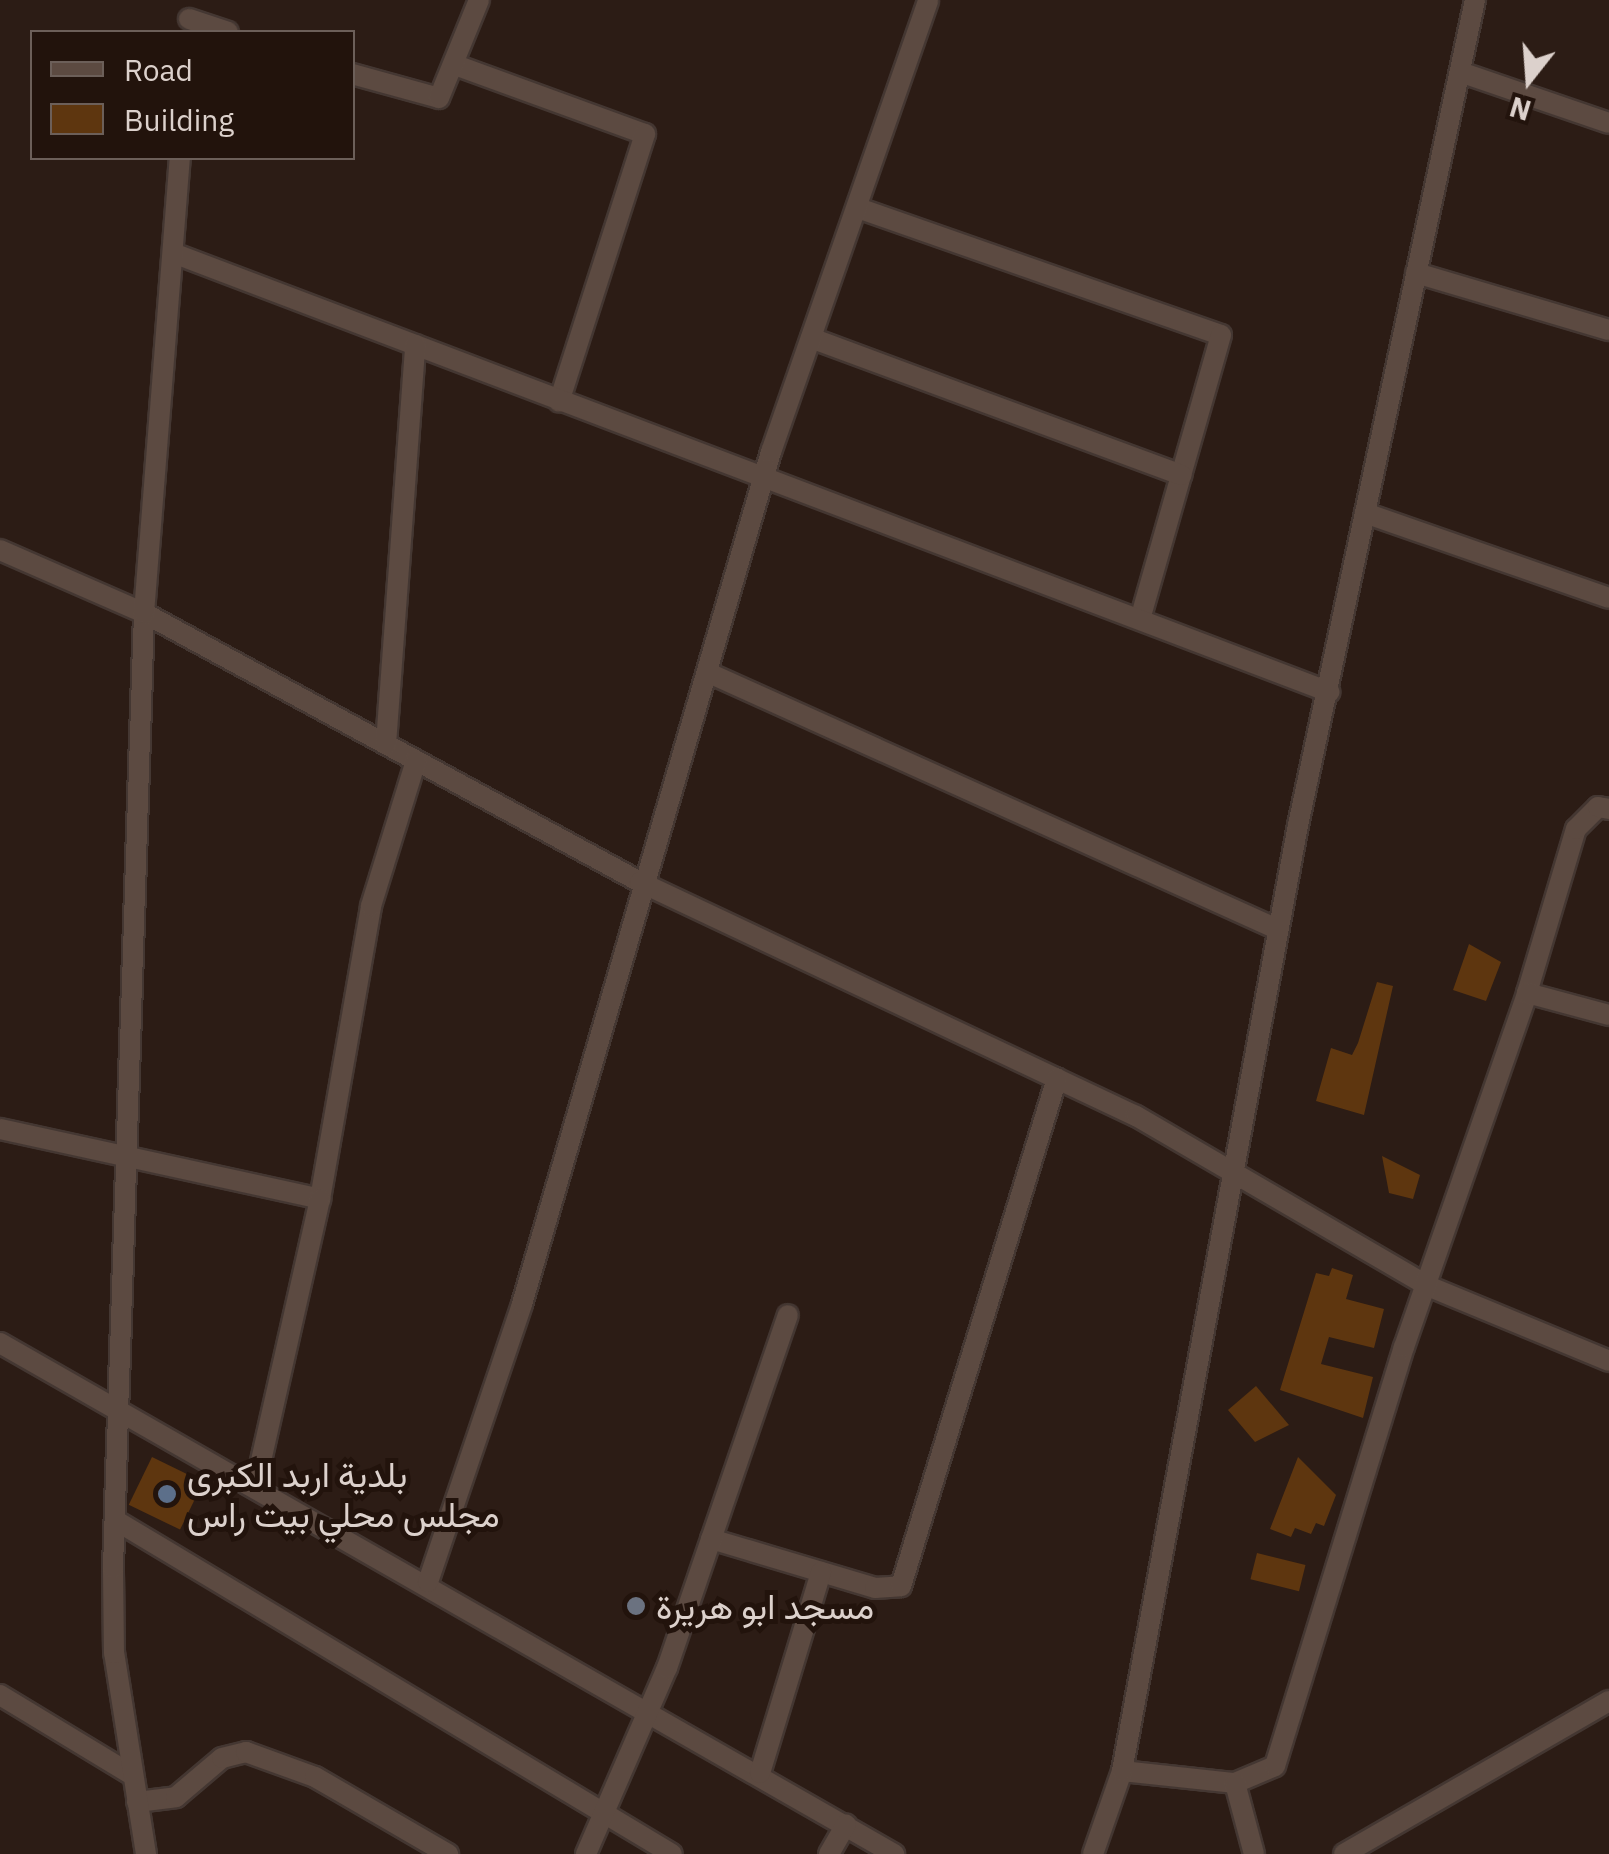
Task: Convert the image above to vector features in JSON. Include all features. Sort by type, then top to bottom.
[{"type":"street","points":[[355,75],[440,98],[458,66],[478,0]]},
{"type":"street","points":[[428,1582],[522,1304],[640,882],[712,674],[762,482],[860,209],[928,0]]},
{"type":"street","points":[[1093,1854],[1122,1770],[1277,929],[1475,0]]},
{"type":"street","points":[[189,17],[223,30]]},
{"type":"street","points":[[458,66],[645,134],[559,402]]},
{"type":"street","points":[[1460,72],[1609,123]]},
{"type":"street","points":[[146,1854],[114,1654],[115,1520],[144,613],[180,160]]},
{"type":"street","points":[[860,209],[1221,336],[1140,619]]},
{"type":"street","points":[[173,253],[762,482],[1329,692]]},
{"type":"street","points":[[1416,274],[1609,330]]},
{"type":"street","points":[[811,338],[1182,474]]},
{"type":"street","points":[[386,744],[415,344]]},
{"type":"street","points":[[1365,513],[1609,598]]},
{"type":"street","points":[[0,550],[144,613],[640,882],[1056,1078],[1428,1286],[1609,1361]]},
{"type":"street","points":[[712,674],[1277,929]]},
{"type":"street","points":[[256,1482],[320,1199],[371,906],[416,761]]},
{"type":"street","points":[[1122,1770],[1235,1783],[1266,1776],[1289,1738],[1428,1286],[1527,993],[1576,829],[1598,807],[1609,809]]},
{"type":"street","points":[[1527,993],[1609,1015]]},
{"type":"street","points":[[711,1540],[888,1590],[904,1581],[1056,1078]]},
{"type":"street","points":[[0,1129],[320,1199]]},
{"type":"street","points":[[586,1854],[599,1811],[646,1706],[711,1540],[788,1314]]},
{"type":"street","points":[[0,1343],[256,1482],[894,1854]]},
{"type":"street","points":[[115,1520],[672,1854]]},
{"type":"street","points":[[760,1773],[820,1572]]},
{"type":"street","points":[[0,1696],[132,1775]]},
{"type":"street","points":[[1344,1854],[1609,1700]]},
{"type":"street","points":[[138,1802],[176,1797],[222,1758],[246,1752],[316,1777],[448,1854]]},
{"type":"street","points":[[1235,1783],[1254,1854]]},
{"type":"street","points":[[829,1854],[846,1824]]},
{"type":"building","points":[[1469,944],[1501,962],[1486,1001],[1453,990]]},
{"type":"building","points":[[1377,982],[1393,986],[1364,1115],[1316,1101],[1331,1048],[1352,1055]]},
{"type":"building","points":[[1382,1156],[1420,1175],[1413,1199],[1389,1193]]},
{"type":"building","points":[[1332,1268],[1353,1275],[1346,1299],[1384,1309],[1374,1348],[1329,1337],[1321,1364],[1373,1377],[1363,1418],[1280,1390],[1316,1273],[1329,1276]]},
{"type":"building","points":[[1256,1386],[1289,1425],[1255,1442],[1228,1410]]},
{"type":"building","name":"بلدية اربد الكبرى مجلس محلي بيت راس","points":[[152,1457],[203,1482],[180,1530],[129,1505]]},
{"type":"building","points":[[1298,1457],[1336,1495],[1324,1526],[1316,1523],[1311,1534],[1295,1528],[1291,1537],[1270,1529]]},
{"type":"building","points":[[1257,1553],[1306,1565],[1299,1591],[1250,1579]]},
{"type":"place","name":"بلدية اربد الكبرى مجلس محلي بيت راس","points":[[167,1494]]},
{"type":"place","name":"مسجد ابو هريرة","points":[[636,1606]]}]
